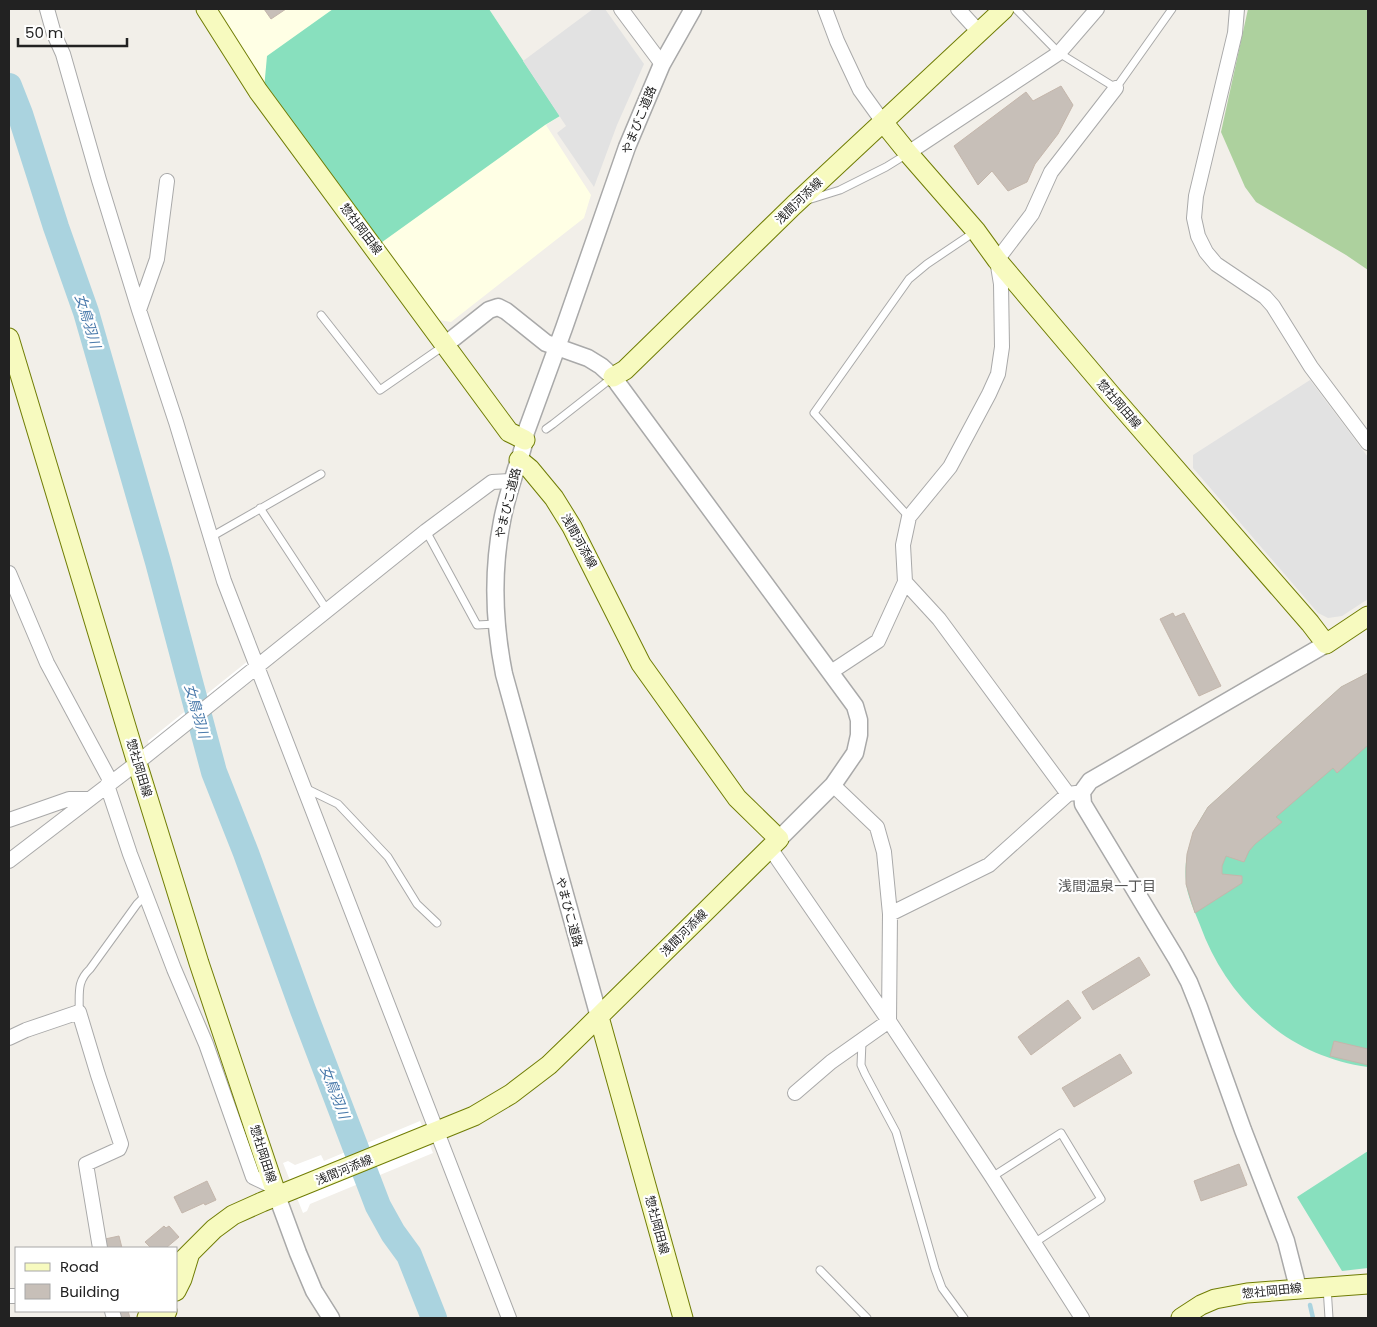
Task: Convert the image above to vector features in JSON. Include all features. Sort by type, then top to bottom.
[{"type":"main road","name":"惣社岡田線","points":[[206,9],[258,91],[509,432],[525,440]]},
{"type":"main road","name":"浅間河添線","points":[[613,377],[625,370],[794,205],[1004,9]]},
{"type":"main road","name":"惣社岡田線","points":[[883,122],[1113,397],[1326,644]]},
{"type":"main road","name":"惣社岡田線","points":[[9,338],[199,963],[282,1191]]},
{"type":"main road","name":"浅間河添線","points":[[178,1265],[214,1229],[233,1215],[282,1191],[433,1134],[474,1116],[511,1094],[549,1065],[775,843],[737,798],[641,664],[572,527],[554,498],[530,469],[519,460]]},
{"type":"main road","points":[[1326,644],[1368,616]]},
{"type":"main road","name":"惣社岡田線","points":[[599,1017],[682,1318]]},
{"type":"main road","name":"浅間河添線","points":[[178,1287],[190,1252]]},
{"type":"main road","name":"惣社岡田線","points":[[1181,1318],[1214,1299],[1247,1293],[1298,1288],[1368,1284]]},
{"type":"street","points":[[47,9],[54,34],[63,54],[139,310],[253,669],[303,787],[433,1134],[509,1318]]},
{"type":"street","points":[[621,9],[662,64]]},
{"type":"street","name":"やまびこ道路","points":[[599,1017],[504,674],[496,624],[496,561],[502,521],[526,432],[627,147],[662,64],[693,9]]},
{"type":"street","points":[[825,9],[837,41],[860,90],[883,122]]},
{"type":"street","points":[[958,9],[979,32]]},
{"type":"street","points":[[908,153],[1059,53],[1097,9]]},
{"type":"street","points":[[1237,9],[1235,33],[1196,196],[1194,218],[1198,236],[1206,252],[1216,264],[1265,296],[1311,367],[1368,442]]},
{"type":"street","points":[[831,672],[878,641],[906,582],[903,545],[910,517],[950,467],[998,374],[1002,347],[1000,284],[997,260],[1032,214],[1051,172],[1116,88]]},
{"type":"street","points":[[139,310],[157,260],[167,180]]},
{"type":"street","points":[[446,344],[489,310],[498,307],[506,311],[546,343],[588,358],[601,366],[613,377],[831,672],[854,706],[859,720],[859,734],[855,753],[833,785],[775,843],[1082,1318]]},
{"type":"street","points":[[9,861],[137,763],[426,531],[492,482],[512,481]]},
{"type":"street","points":[[9,573],[48,663],[109,784],[130,854],[174,969],[206,1044],[253,1177],[282,1191],[298,1253],[314,1291],[331,1318]]},
{"type":"street","points":[[906,582],[939,618],[1083,804],[1176,958],[1199,1007],[1243,1130],[1286,1241],[1298,1288]]},
{"type":"street","points":[[890,914],[989,865],[1090,781],[1326,644]]},
{"type":"street","points":[[833,785],[878,827],[884,852],[890,914],[889,1021]]},
{"type":"street","points":[[9,820],[69,799],[90,799]]},
{"type":"street","points":[[9,1038],[26,1030],[79,1012],[121,1144],[119,1149],[86,1164],[100,1247]]},
{"type":"street","points":[[794,1093],[831,1062],[862,1042],[889,1021]]},
{"type":"lane","points":[[1016,9],[1059,53],[1116,88],[1172,9]]},
{"type":"lane","points":[[794,205],[840,190],[886,167],[908,153]]},
{"type":"lane","points":[[910,517],[814,413],[909,279],[927,264],[976,231]]},
{"type":"lane","points":[[321,315],[380,390],[446,344]]},
{"type":"lane","name":"浅間河添線","points":[[546,428],[613,377]]},
{"type":"lane","points":[[211,537],[321,474]]},
{"type":"lane","points":[[260,508],[327,610]]},
{"type":"lane","points":[[426,531],[477,625],[496,624]]},
{"type":"lane","points":[[303,787],[338,804],[388,857],[417,904],[437,923]]},
{"type":"lane","points":[[79,1012],[80,983],[84,975],[90,970],[137,904],[146,895]]},
{"type":"lane","points":[[862,1042],[861,1065],[896,1132],[942,1288],[964,1318]]},
{"type":"lane","points":[[992,1178],[1061,1133],[1101,1199],[1034,1243]]},
{"type":"lane","points":[[820,1270],[867,1318]]},
{"type":"lane","points":[[1327,1287],[1329,1318]]},
{"type":"shaded area","points":[[210,9],[489,9],[560,116],[546,125],[591,195],[584,218],[451,322],[433,319]]},
{"type":"shaded area","points":[[593,9],[605,9],[644,64],[617,125],[594,187],[557,133],[566,126],[523,61]]},
{"type":"shaded area","points":[[1310,380],[1368,457],[1368,599],[1342,616],[1328,618],[1318,613],[1193,468],[1193,455]]},
{"type":"green space","points":[[333,9],[489,9],[560,116],[378,245],[264,89],[267,56]]},
{"type":"green space","points":[[1248,9],[1368,9],[1368,270],[1256,202],[1245,187],[1221,132]]},
{"type":"green space","points":[[1368,673],[1368,1067],[1339,1061],[1312,1051],[1287,1037],[1264,1020],[1244,1000],[1226,977],[1212,952],[1190,898],[1185,872],[1190,843],[1208,807],[1341,687]]},
{"type":"green space","points":[[1368,1151],[1368,1268],[1342,1271],[1297,1197]]},
{"type":"pier","points":[[248,661],[256,678],[153,759],[148,741]]},
{"type":"pier","points":[[420,1121],[433,1153],[310,1204],[307,1211],[303,1213],[283,1163],[288,1161],[295,1165],[321,1155],[324,1161]]},
{"type":"building","points":[[264,9],[286,9],[271,19]]},
{"type":"building","points":[[1061,86],[1073,105],[1058,134],[1035,164],[1027,182],[1008,191],[992,171],[978,185],[954,146],[1026,92],[1033,101]]},
{"type":"building","points":[[1173,613],[1175,617],[1184,613],[1221,686],[1199,696],[1160,619]]},
{"type":"building","points":[[1368,673],[1368,745],[1337,773],[1333,768],[1276,817],[1282,822],[1255,844],[1244,862],[1226,856],[1222,866],[1222,874],[1242,876],[1242,883],[1195,913],[1186,884],[1187,854],[1193,832],[1208,807],[1341,687]]},
{"type":"building","points":[[1139,957],[1150,975],[1093,1010],[1082,992]]},
{"type":"building","points":[[1068,1000],[1081,1018],[1031,1055],[1018,1037]]},
{"type":"building","points":[[1334,1041],[1368,1049],[1368,1065],[1330,1056]]},
{"type":"building","points":[[1120,1054],[1132,1073],[1074,1107],[1062,1088]]},
{"type":"building","points":[[1239,1164],[1247,1185],[1201,1201],[1194,1181]]},
{"type":"building","points":[[207,1181],[216,1200],[182,1213],[174,1197]]},
{"type":"building","points":[[164,1226],[166,1228],[169,1226],[179,1237],[167,1247],[150,1247],[145,1242]]},
{"type":"building","points":[[119,1236],[122,1247],[107,1247],[105,1239]]},
{"type":"building","points":[[119,1312],[128,1312],[130,1318],[121,1318]]},
{"type":"waterway","name":"女鳥羽川","points":[[9,86],[86,312],[158,562],[214,772],[378,1206],[393,1233],[409,1255],[434,1318]]},
{"type":"waterway","points":[[1310,1305],[1313,1318]]},
{"type":"district","name":"浅間温泉一丁目","points":[[1107,886]]}]
